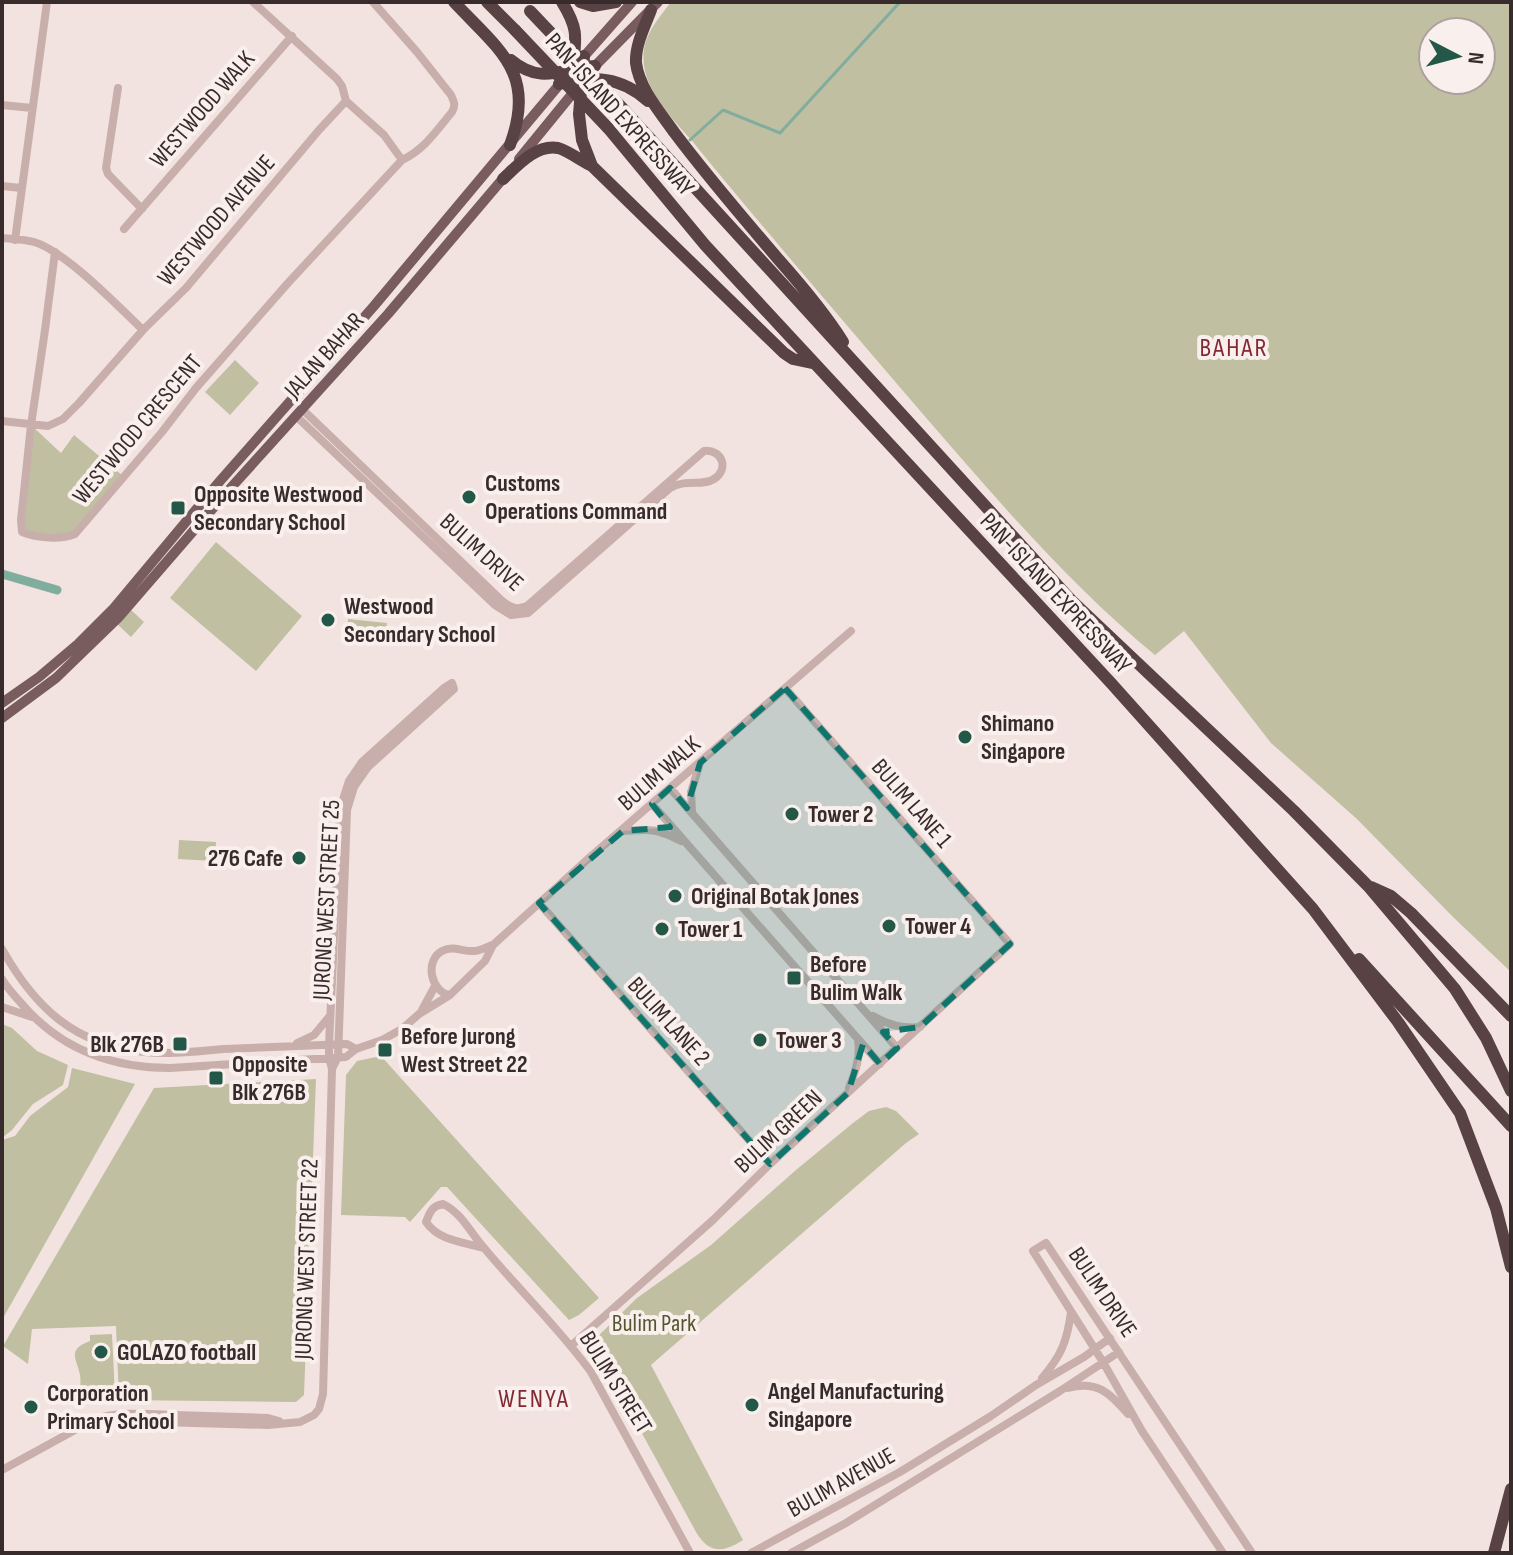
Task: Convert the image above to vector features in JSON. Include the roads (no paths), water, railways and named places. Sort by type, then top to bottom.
[{"type":"highway","points":[[454,2],[521,69],[543,75],[578,72],[618,82],[634,89],[659,112]]},
{"type":"highway","name":"PAN-ISLAND EXPRESSWAY","points":[[487,2],[608,128],[705,245],[1111,683],[1313,909],[1398,1022],[1460,1113],[1496,1208],[1511,1267]]},
{"type":"highway","points":[[562,2],[575,24],[582,140],[592,166]]},
{"type":"highway","points":[[580,2],[593,6],[616,2]]},
{"type":"highway","name":"PAN-ISLAND EXPRESSWAY","points":[[526,6],[1071,600],[1294,811],[1368,886],[1455,989],[1486,1038],[1511,1091]]},
{"type":"highway","points":[[654,6],[639,42],[636,62],[645,88],[695,161],[833,326],[859,367]]},
{"type":"highway","points":[[500,50],[515,74],[520,98],[517,125],[510,145]]},
{"type":"highway","points":[[570,97],[578,72]]},
{"type":"highway","points":[[503,179],[531,154],[543,149],[558,148],[592,166],[784,353],[793,359],[812,363]]},
{"type":"highway","points":[[1368,886],[1391,896],[1411,913],[1511,1016]]},
{"type":"highway","points":[[1313,909],[1511,1126]]},
{"type":"highway","points":[[1494,1553],[1511,1489]]},
{"type":"main road","name":"JALAN BAHAR","points":[[2,703],[68,653],[114,608],[510,145],[578,72],[632,2]]},
{"type":"main road","name":"JALAN BAHAR","points":[[578,72],[654,6]]},
{"type":"main road","name":"JALAN BAHAR","points":[[2,718],[56,678],[118,618],[388,314],[570,97]]},
{"type":"main road","points":[[374,306],[376,317],[388,314]]},
{"type":"street","points":[[15,240],[47,2]]},
{"type":"street","points":[[253,2],[337,79],[346,101],[384,135],[402,160],[426,143],[455,106],[417,52],[373,2]]},
{"type":"street","name":"WESTWOOD WALK","points":[[124,229],[292,36]]},
{"type":"street","name":"WESTWOOD WALK","points":[[118,88],[106,168],[108,174],[142,209]]},
{"type":"street","name":"WESTWOOD AVENUE","points":[[2,421],[48,426],[63,419],[143,330],[186,288],[346,101]]},
{"type":"street","points":[[2,105],[32,108]]},
{"type":"street","name":"WESTWOOD CRESCENT","points":[[55,252],[21,520],[22,532],[36,537],[69,537],[75,534],[277,294],[402,160]]},
{"type":"street","points":[[2,186],[21,188]]},
{"type":"street","points":[[2,238],[35,242],[55,252],[143,330]]},
{"type":"street","name":"BULIM DRIVE","points":[[299,412],[514,609],[527,606],[704,451],[717,454],[723,470],[717,478],[708,482],[681,482],[670,488],[528,613],[511,615],[495,605],[299,412]]},
{"type":"street","name":"BULIM WALK","points":[[333,1058],[346,1057],[356,1049],[382,1040],[450,995],[485,961],[493,945],[539,903],[851,631]]},
{"type":"street","name":"JURONG WEST STREET 25","points":[[333,1058],[334,1045],[347,810],[350,797],[368,767],[454,689],[452,683],[362,762],[345,790],[340,809],[331,1013],[334,1045]]},
{"type":"street","name":"BULIM LANE 1","points":[[785,688],[1010,944]]},
{"type":"street","points":[[692,813],[691,792],[700,763]]},
{"type":"street","points":[[670,788],[897,1048]]},
{"type":"street","points":[[652,804],[880,1064]]},
{"type":"street","points":[[623,831],[653,829],[685,843]]},
{"type":"street","name":"BULIM LANE 2","points":[[539,903],[770,1164]]},
{"type":"street","name":"BULIM GREEN","points":[[572,1345],[713,1220],[1010,944]]},
{"type":"street","name":"BULIM WALK","points":[[419,1014],[435,986],[431,971],[435,956],[445,949],[473,951],[493,945]]},
{"type":"street","points":[[2,949],[20,979],[44,1008],[68,1027],[117,1048],[172,1053],[347,1044],[356,1049]]},
{"type":"street","points":[[20,979],[3,985],[33,1017],[78,1049],[115,1063],[147,1068],[333,1058]]},
{"type":"street","points":[[435,986],[442,994],[450,995]]},
{"type":"street","points":[[2,1007],[33,1017]]},
{"type":"street","points":[[865,1011],[885,1023],[920,1027]]},
{"type":"street","points":[[293,1046],[314,1035],[331,1013]]},
{"type":"street","points":[[848,1093],[858,1061],[858,1039]]},
{"type":"street","name":"JURONG WEST STREET 22","points":[[2,1470],[95,1419],[120,1414],[268,1418],[284,1423],[300,1422],[319,1409],[323,1394],[333,1058]]},
{"type":"street","name":"BULIM STREET","points":[[484,1248],[433,1232],[426,1222],[430,1211],[436,1205],[443,1204],[453,1209],[572,1345],[627,1435],[690,1553]]},
{"type":"street","name":"BULIM DRIVE","points":[[1223,1553],[1142,1431],[1033,1251],[1046,1243],[1252,1553]]},
{"type":"street","points":[[1036,1385],[1064,1347],[1071,1312]]},
{"type":"street","name":"BULIM AVENUE","points":[[751,1553],[900,1472],[1110,1338]]},
{"type":"street","name":"BULIM AVENUE","points":[[791,1553],[846,1523],[1119,1352]]},
{"type":"street","points":[[1060,1391],[1089,1385],[1111,1394],[1142,1431]]},
{"type":"waterway","points":[[690,140],[723,110],[780,133],[900,2]]},
{"type":"waterway","points":[[2,574],[57,590]]},
{"type":"place","name":"Customs Operations Command","points":[[469,497]]},
{"type":"place","name":"Opposite Westwood Secondary School","points":[[178,508]]},
{"type":"place","name":"Westwood Secondary School","points":[[328,620]]},
{"type":"place","name":"Shimano Singapore","points":[[965,737]]},
{"type":"place","name":"Tower 2","points":[[792,814]]},
{"type":"place","name":"276 Cafe","points":[[299,858]]},
{"type":"place","name":"Original Botak Jones","points":[[675,896]]},
{"type":"place","name":"Tower 4","points":[[889,926]]},
{"type":"place","name":"Tower 1","points":[[662,929]]},
{"type":"place","name":"Before Bulim Walk","points":[[794,978]]},
{"type":"place","name":"Tower 3","points":[[760,1040]]},
{"type":"place","name":"Blk 276B","points":[[180,1044]]},
{"type":"place","name":"Before Jurong West Street 22","points":[[385,1050]]},
{"type":"place","name":"Opposite Blk 276B","points":[[216,1078]]},
{"type":"place","name":"GOLAZO football","points":[[101,1352]]},
{"type":"place","name":"Angel Manufacturing Singapore","points":[[752,1405]]},
{"type":"place","name":"Corporation Primary School","points":[[31,1407]]},
{"type":"district","name":"BAHAR","points":[[1234,347]]},
{"type":"district","name":"WENYA","points":[[534,1398]]},
{"type":"park label","name":"Bulim Park","points":[[654,1323]]}]
